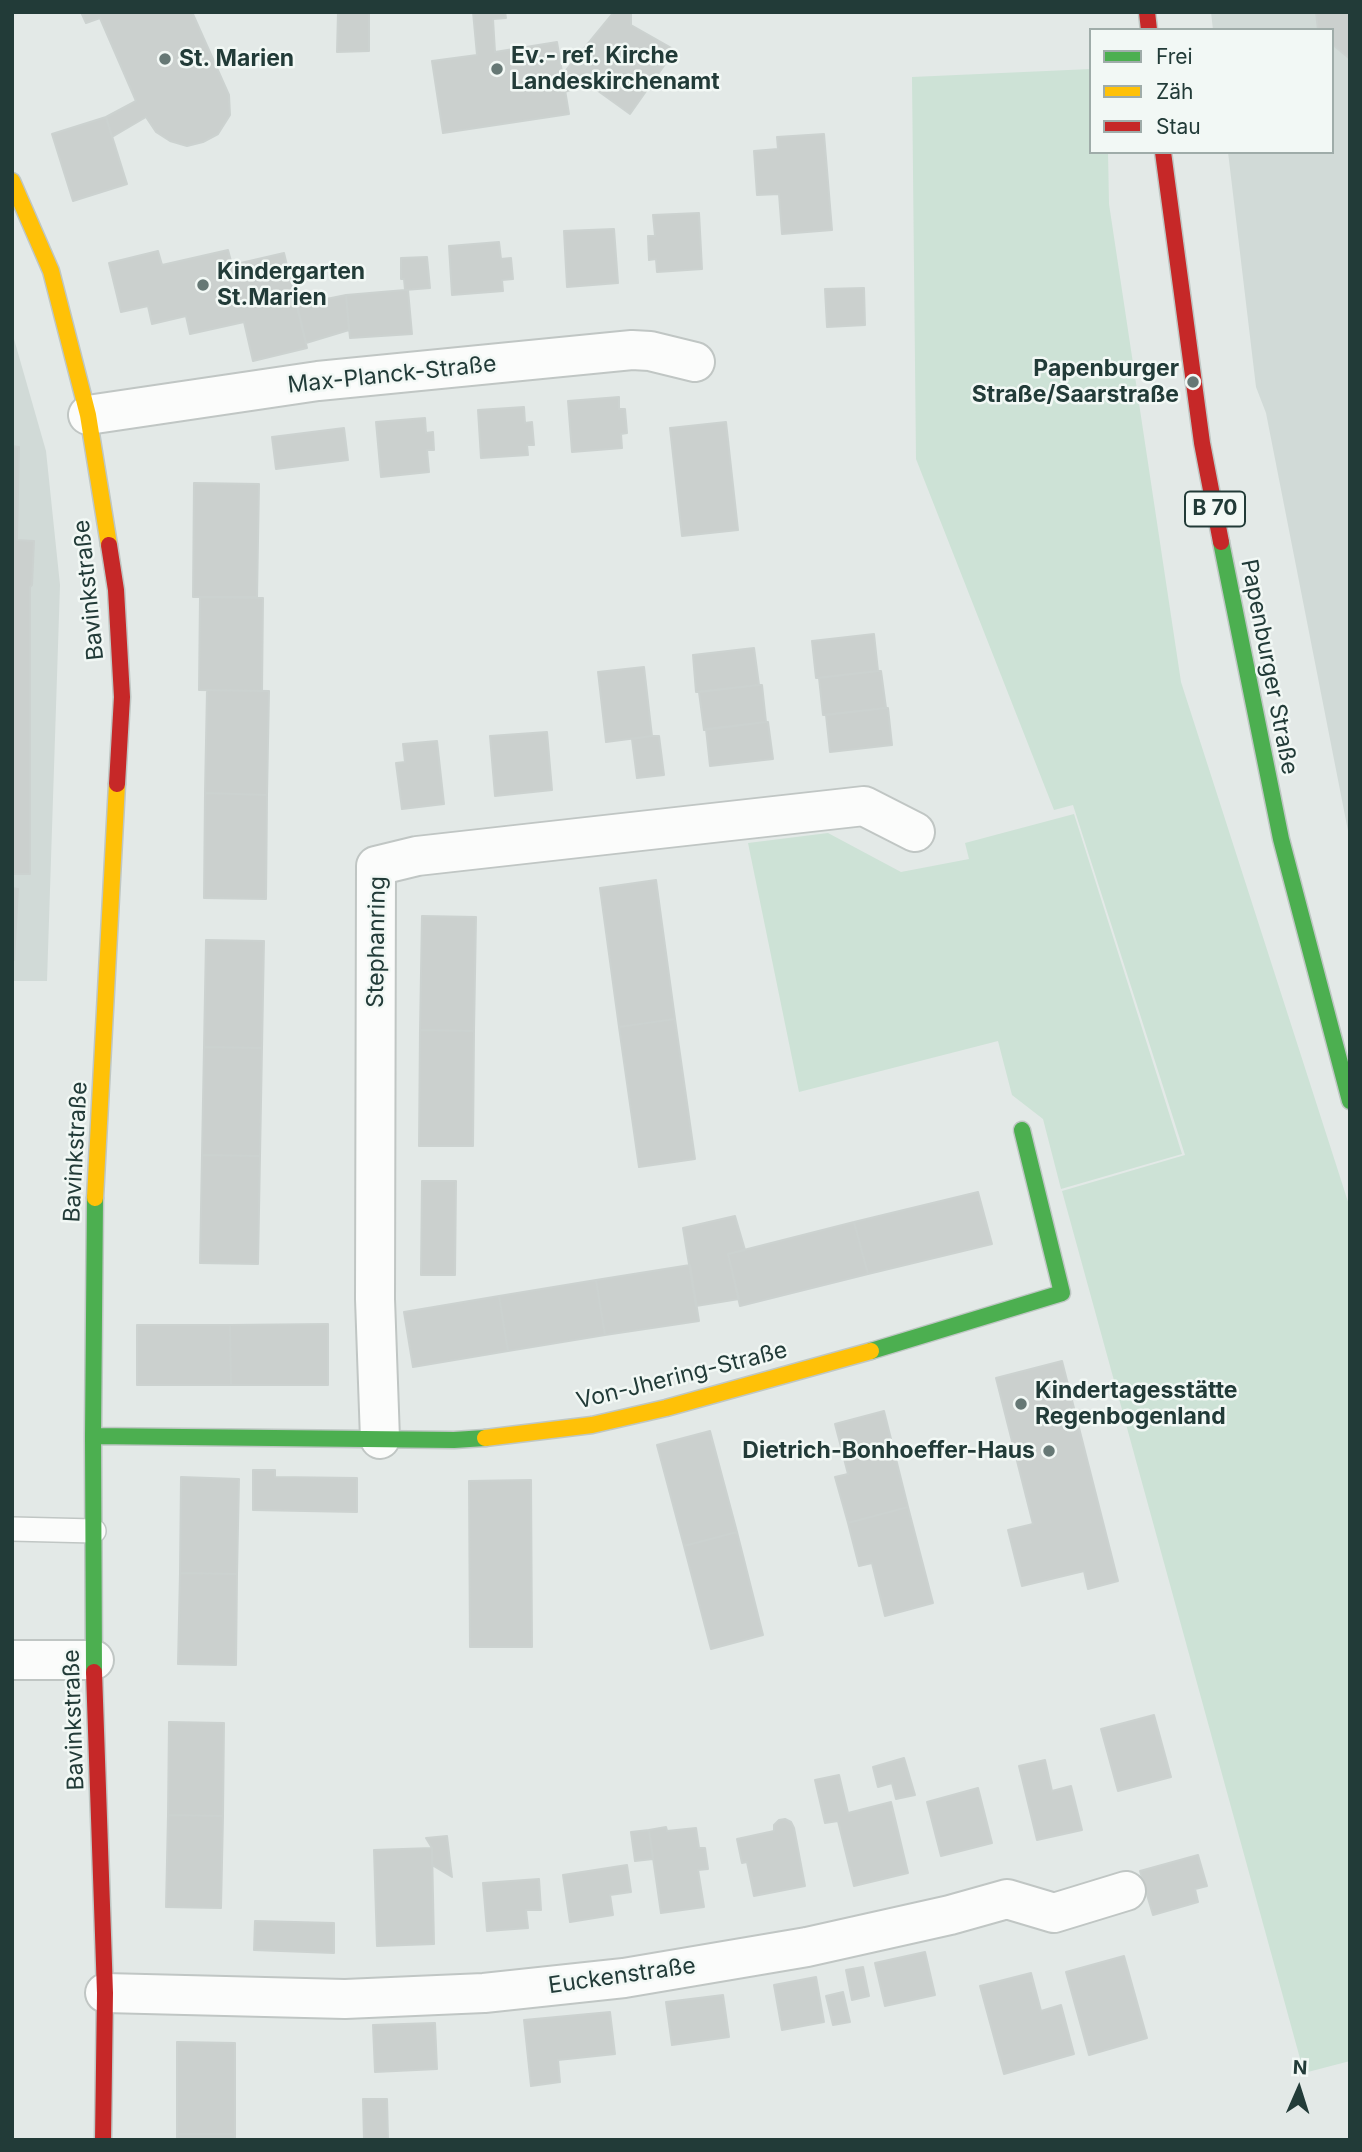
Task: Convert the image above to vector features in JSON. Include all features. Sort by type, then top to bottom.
[{"type":"street","name":"Papenburger Straße","points":[[1163,154],[1201,434],[1247,675],[1280,839],[1350,1101]]},
{"type":"street","name":"Bavinkstraße","points":[[12,181],[51,271],[88,415],[116,590],[122,697],[95,1189],[94,1660],[105,1993],[103,2140]]},
{"type":"street","name":"Max-Planck-Straße","points":[[88,415],[318,381],[632,350],[650,351],[695,362]]},
{"type":"street","name":"Stephanring","points":[[380,1440],[375,1273],[376,866],[417,856],[864,806],[915,832]]},
{"type":"street","name":"Von-Jhering-Straße","points":[[93,1436],[467,1439],[592,1425],[666,1408],[929,1335],[1062,1293],[1022,1130]]},
{"type":"street","points":[[12,1660],[94,1660]]},
{"type":"street","name":"Euckenstraße","points":[[105,1993],[345,1999],[484,1993],[624,1978],[807,1947],[950,1916],[1007,1899],[1054,1913],[1126,1891]]},
{"type":"lane","points":[[12,1529],[94,1531]]},
{"type":"shaded area","points":[[1211,12],[1350,12],[1350,841],[1266,413],[1256,387],[1228,154],[1334,154],[1334,28],[1213,28]]},
{"type":"shaded area","points":[[12,332],[46,451],[60,585],[47,981],[12,981]]},
{"type":"green space","points":[[1089,69],[1089,154],[1108,154],[1109,204],[1181,682],[1350,1208],[1350,2061],[1304,2073],[1062,1191],[1185,1155],[1073,805],[1054,810],[916,459],[912,77]]},
{"type":"green space","points":[[1074,814],[1182,1154],[1061,1189],[1043,1119],[1012,1095],[998,1041],[799,1092],[748,843],[828,833],[901,872],[969,859],[965,843]]},
{"type":"building","name":"St. Marien","points":[[81,12],[192,12],[229,95],[230,115],[218,134],[187,146],[170,141],[156,132],[146,117],[112,137],[106,117],[136,101],[100,18],[86,23]]},
{"type":"building","points":[[338,12],[369,12],[369,51],[337,52]]},
{"type":"building","name":"Ev.- ref. Kirche Landeskirchenamt","points":[[473,12],[505,12],[506,18],[493,19],[495,52],[557,42],[569,114],[443,133],[432,61],[477,55]]},
{"type":"building","points":[[614,12],[631,12],[631,25],[675,50],[630,114],[587,83],[565,92],[563,74]]},
{"type":"building","points":[[1316,12],[1350,12],[1350,59],[1334,46],[1334,28],[1318,28]]},
{"type":"building","points":[[106,117],[127,184],[73,201],[52,134]]},
{"type":"building","points":[[824,134],[832,230],[782,234],[779,194],[757,195],[754,151],[778,149],[777,137]]},
{"type":"building","points":[[699,213],[702,269],[657,272],[656,259],[649,260],[648,236],[655,236],[653,215]]},
{"type":"building","points":[[614,229],[618,283],[567,287],[564,231]]},
{"type":"building","points":[[499,242],[501,259],[511,258],[513,279],[502,280],[503,291],[452,295],[449,246]]},
{"type":"building","name":"Kindergarten St.Marien","points":[[228,250],[232,265],[284,253],[307,348],[253,361],[244,322],[190,334],[186,316],[152,324],[148,306],[121,312],[109,263],[158,251],[162,265]]},
{"type":"building","points":[[427,257],[430,288],[405,290],[404,279],[401,279],[401,258]]},
{"type":"building","points":[[864,288],[865,325],[827,327],[825,289]]},
{"type":"building","points":[[408,290],[412,334],[350,338],[346,295]]},
{"type":"building","points":[[346,295],[349,330],[306,343],[297,305]]},
{"type":"building","points":[[619,397],[619,409],[625,409],[627,433],[621,434],[622,448],[572,452],[568,401]]},
{"type":"building","points":[[524,407],[525,423],[532,422],[534,445],[527,445],[528,455],[481,458],[478,410]]},
{"type":"building","points":[[425,418],[426,433],[433,432],[434,450],[427,450],[429,472],[381,477],[376,422]]},
{"type":"building","points":[[726,422],[738,530],[682,536],[670,428]]},
{"type":"building","points":[[344,428],[348,460],[276,469],[272,437]]},
{"type":"building","points":[[12,446],[19,447],[17,540],[34,541],[30,587],[30,874],[12,874]]},
{"type":"building","points":[[194,483],[259,484],[257,597],[193,597]]},
{"type":"building","points":[[200,597],[263,598],[262,691],[199,690]]},
{"type":"building","points":[[874,634],[878,671],[816,678],[812,641]]},
{"type":"building","points":[[754,648],[759,685],[696,692],[693,655]]},
{"type":"building","points":[[644,667],[652,736],[606,742],[598,672]]},
{"type":"building","points":[[881,671],[886,708],[823,715],[819,678]]},
{"type":"building","points":[[762,685],[766,722],[704,730],[699,692]]},
{"type":"building","points":[[207,690],[269,691],[267,795],[205,793]]},
{"type":"building","points":[[888,708],[892,745],[830,752],[826,715]]},
{"type":"building","points":[[768,722],[773,759],[710,766],[706,729]]},
{"type":"building","points":[[547,732],[552,790],[495,796],[490,736]]},
{"type":"building","points":[[659,736],[664,775],[637,778],[632,739]]},
{"type":"building","points":[[437,741],[444,804],[402,809],[396,763],[405,762],[403,744]]},
{"type":"building","points":[[205,793],[267,795],[266,899],[204,898]]},
{"type":"building","points":[[656,880],[675,1019],[619,1027],[600,888]]},
{"type":"building","points":[[12,888],[18,889],[14,960],[12,960]]},
{"type":"building","points":[[422,916],[476,917],[474,1031],[420,1030]]},
{"type":"building","points":[[206,940],[264,941],[262,1048],[204,1047]]},
{"type":"building","points":[[675,1019],[695,1159],[639,1167],[619,1027]]},
{"type":"building","points":[[420,1030],[474,1031],[473,1146],[419,1146]]},
{"type":"building","points":[[204,1047],[262,1048],[260,1156],[202,1155]]},
{"type":"building","points":[[202,1155],[260,1156],[258,1264],[200,1263]]},
{"type":"building","points":[[422,1181],[456,1181],[455,1275],[421,1275]]},
{"type":"building","points":[[978,1192],[992,1244],[868,1274],[854,1222]]},
{"type":"building","points":[[735,1216],[745,1250],[728,1254],[739,1299],[696,1306],[683,1228]]},
{"type":"building","points":[[854,1222],[868,1274],[740,1306],[728,1254]]},
{"type":"building","points":[[690,1265],[699,1321],[605,1335],[596,1280]]},
{"type":"building","points":[[596,1280],[605,1335],[508,1351],[499,1296]]},
{"type":"building","points":[[499,1296],[508,1351],[413,1367],[404,1312]]},
{"type":"building","points":[[328,1324],[328,1385],[231,1385],[230,1325]]},
{"type":"building","points":[[137,1325],[230,1325],[231,1385],[137,1385]]},
{"type":"building","name":"Dietrich-Bonhoeffer-Haus","points":[[1062,1361],[1118,1581],[1088,1589],[1084,1571],[1022,1586],[1008,1530],[1033,1524],[996,1378]]},
{"type":"building","points":[[884,1411],[908,1507],[848,1523],[835,1477],[848,1474],[835,1424]]},
{"type":"building","points":[[710,1431],[737,1532],[684,1546],[657,1445]]},
{"type":"building","points":[[253,1470],[275,1470],[275,1477],[357,1478],[357,1512],[253,1510]]},
{"type":"building","points":[[181,1477],[239,1479],[237,1574],[180,1573]]},
{"type":"building","points":[[531,1480],[532,1647],[470,1647],[469,1481]]},
{"type":"building","points":[[908,1507],[933,1603],[885,1616],[872,1563],[859,1566],[848,1523]]},
{"type":"building","points":[[737,1532],[763,1635],[711,1649],[684,1546]]},
{"type":"building","points":[[180,1573],[237,1574],[236,1665],[178,1664]]},
{"type":"building","points":[[1154,1715],[1171,1777],[1118,1791],[1101,1729]]},
{"type":"building","points":[[169,1722],[224,1723],[223,1816],[168,1815]]},
{"type":"building","points":[[904,1758],[915,1795],[896,1799],[892,1783],[878,1787],[873,1767]]},
{"type":"building","points":[[1045,1760],[1052,1791],[1071,1786],[1082,1830],[1037,1840],[1019,1766]]},
{"type":"building","points":[[839,1775],[848,1813],[891,1802],[908,1873],[854,1886],[838,1821],[825,1823],[815,1780]]},
{"type":"building","points":[[978,1788],[992,1843],[941,1856],[927,1802]]},
{"type":"building","points":[[168,1815],[223,1816],[221,1908],[166,1907]]},
{"type":"building","points":[[785,1819],[791,1822],[794,1828],[805,1886],[754,1896],[747,1862],[742,1863],[737,1839],[774,1831],[774,1825]]},
{"type":"building","points":[[666,1827],[667,1831],[696,1828],[699,1848],[705,1848],[708,1869],[698,1870],[704,1907],[661,1913],[649,1830]]},
{"type":"building","points":[[649,1830],[653,1859],[635,1861],[631,1832]]},
{"type":"building","points":[[447,1836],[452,1877],[432,1865],[432,1848],[426,1838]]},
{"type":"building","points":[[432,1848],[434,1944],[377,1946],[374,1850]]},
{"type":"building","points":[[1198,1855],[1207,1886],[1195,1889],[1198,1902],[1153,1915],[1140,1871]]},
{"type":"building","points":[[627,1865],[631,1892],[610,1895],[613,1915],[570,1922],[563,1875]]},
{"type":"building","points":[[539,1879],[541,1910],[526,1910],[528,1928],[487,1931],[483,1883]]},
{"type":"building","points":[[255,1921],[334,1923],[334,1953],[254,1950]]},
{"type":"building","points":[[925,1952],[935,1995],[885,2006],[875,1963]]},
{"type":"building","points":[[1124,1956],[1147,2038],[1089,2055],[1066,1972]]},
{"type":"building","points":[[863,1967],[869,1996],[852,2000],[846,1970]]},
{"type":"building","points":[[1031,1973],[1041,2011],[1061,2005],[1074,2054],[1004,2074],[980,1986]]},
{"type":"building","points":[[816,1977],[824,2022],[782,2030],[774,1985]]},
{"type":"building","points":[[843,1992],[850,2022],[833,2025],[826,1996]]},
{"type":"building","points":[[723,1995],[729,2037],[672,2045],[666,2002]]},
{"type":"building","points":[[610,2012],[615,2054],[558,2060],[560,2082],[531,2086],[524,2020]]},
{"type":"building","points":[[435,2023],[437,2069],[375,2072],[373,2025]]},
{"type":"building","points":[[177,2042],[235,2043],[235,2134],[177,2134]]},
{"type":"building","points":[[363,2099],[387,2099],[388,2140],[364,2140]]},
{"type":"building","points":[[177,2134],[235,2134],[235,2140],[177,2140]]},
{"type":"traffic: fast","points":[[1221,542],[1281,839],[1350,1101]]},
{"type":"traffic: fast","points":[[871,1351],[1062,1293],[1022,1130]]},
{"type":"traffic: fast","points":[[94,1672],[95,1198]]},
{"type":"traffic: fast","points":[[93,1436],[454,1440],[485,1438]]},
{"type":"traffic: slow","points":[[12,181],[51,271],[88,415],[109,545]]},
{"type":"traffic: slow","points":[[95,1198],[117,784]]},
{"type":"traffic: slow","points":[[485,1438],[592,1425],[666,1408],[871,1351]]},
{"type":"traffic: jam","points":[[1147,12],[1149,28]]},
{"type":"traffic: jam","points":[[1163,154],[1202,443],[1221,542]]},
{"type":"traffic: jam","points":[[109,545],[116,590],[122,697],[117,784]]},
{"type":"traffic: jam","points":[[94,1672],[105,1993],[103,2140]]},
{"type":"place","name":"St. Marien","points":[[165,59]]},
{"type":"place","name":"Ev.- ref. Kirche Landeskirchenamt","points":[[497,69]]},
{"type":"place","name":"Kindergarten St.Marien","points":[[203,285]]},
{"type":"place","name":"Papenburger Straße/Saarstraße","points":[[1193,382]]},
{"type":"place","name":"Kindertagesstätte Regenbogenland","points":[[1021,1404]]},
{"type":"place","name":"Dietrich-Bonhoeffer-Haus","points":[[1049,1451]]}]
